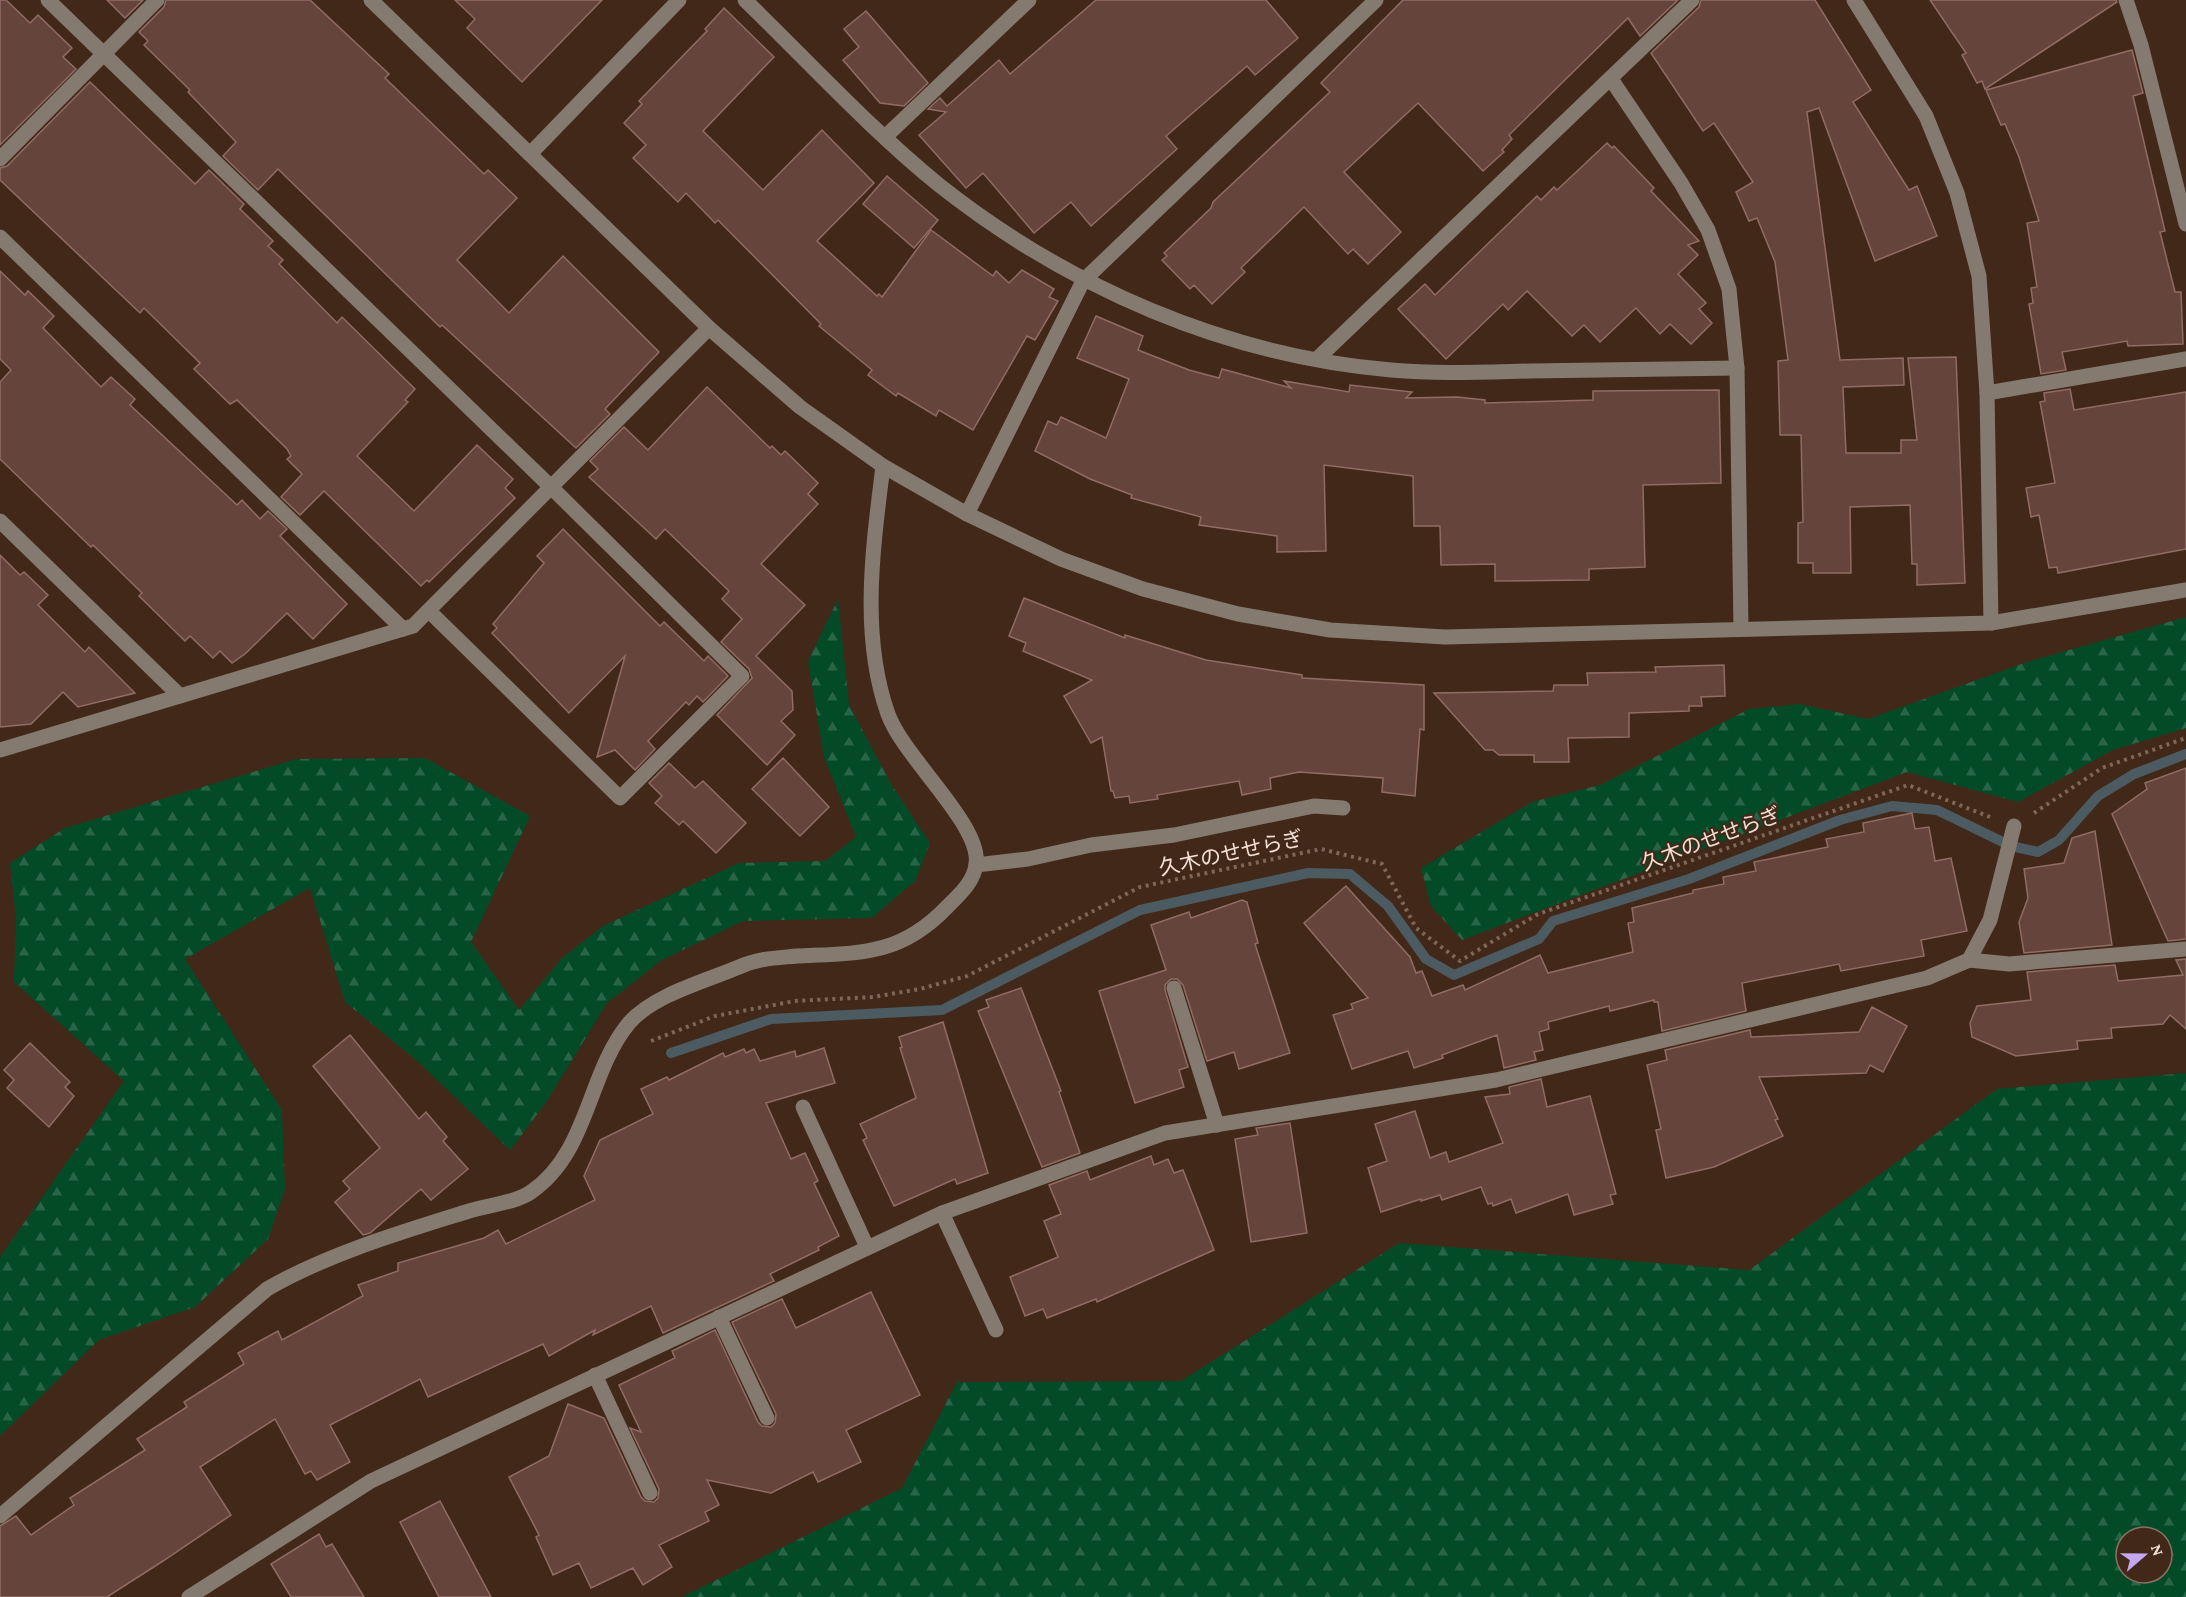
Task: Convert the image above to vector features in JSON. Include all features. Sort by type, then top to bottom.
[{"type":"street","points":[[48,0],[552,488],[742,676],[620,798],[429,611]]},
{"type":"street","points":[[0,159],[157,0]]},
{"type":"street","points":[[371,0],[709,328],[800,407],[883,466],[968,514],[1061,559],[1143,589],[1238,614],[1330,630],[1445,637],[1991,623],[2186,590]]},
{"type":"street","points":[[530,154],[679,0]]},
{"type":"street","points":[[746,0],[885,137],[938,183],[990,223],[1083,281],[1155,312],[1233,340],[1317,358],[1390,370],[1468,372],[1737,368]]},
{"type":"street","points":[[885,137],[1029,0]]},
{"type":"street","points":[[968,514],[1083,281],[1376,0]]},
{"type":"street","points":[[1317,358],[1692,0]]},
{"type":"street","points":[[1854,0],[1880,38],[1926,116],[1957,193],[1979,276],[1987,393],[1991,623]]},
{"type":"street","points":[[2126,0],[2141,45],[2186,224]]},
{"type":"street","points":[[1611,78],[1681,183],[1708,230],[1730,289],[1737,368],[1741,629]]},
{"type":"street","points":[[0,237],[403,629]]},
{"type":"street","points":[[0,750],[413,626],[709,328]]},
{"type":"street","points":[[1987,393],[2186,359]]},
{"type":"street","points":[[0,1516],[267,1289],[301,1269],[469,1211],[529,1193],[558,1168],[585,1119],[609,1057],[629,1023],[652,1003],[758,959],[872,952],[897,944],[931,925],[966,888],[976,864],[974,845],[965,825],[904,747],[889,717],[878,683],[872,616],[872,555],[883,466]]},
{"type":"street","points":[[0,521],[180,696]]},
{"type":"street","points":[[976,864],[1028,859],[1091,845],[1174,835],[1314,806],[1342,807]]},
{"type":"street","points":[[1969,960],[1990,920],[2013,830]]},
{"type":"street","points":[[189,1597],[371,1481],[942,1213],[1165,1133],[1496,1080],[1928,978],[1969,960],[2009,964],[2186,949]]},
{"type":"street","points":[[1174,988],[1217,1125]]},
{"type":"street","points":[[803,1107],[867,1247]]},
{"type":"street","points":[[942,1213],[996,1330]]},
{"type":"street","points":[[719,1317],[767,1418]]},
{"type":"street","points":[[595,1376],[650,1493]]},
{"type":"path","points":[[2013,830],[2102,768],[2186,738]]},
{"type":"path","name":"久木のせせらぎ","points":[[609,1057],[715,1016],[795,1001],[873,997],[920,989],[967,976],[1140,887],[1321,849],[1382,864],[1416,928],[1460,961],[1538,914],[1908,785],[2013,830]]},
{"type":"green space","points":[[838,599],[849,705],[891,784],[930,843],[915,881],[872,918],[743,921],[662,960],[607,1003],[545,1104],[510,1150],[416,1060],[345,1002],[310,888],[185,959],[282,1110],[285,1189],[268,1239],[195,1307],[99,1340],[0,1436],[0,1257],[124,1081],[14,982],[16,919],[10,863],[65,828],[296,759],[425,758],[530,816],[471,942],[519,1010],[562,958],[603,926],[739,863],[825,861],[856,837],[824,757],[808,661]]},
{"type":"green space","points":[[2186,617],[2186,728],[2113,750],[2018,802],[1907,772],[1462,940],[1431,906],[1421,868],[1532,802],[1600,785],[1749,709],[1800,704],[1868,719],[2027,662]]},
{"type":"green space","points":[[2186,1073],[2186,1597],[682,1597],[902,1488],[957,1382],[1181,1381],[1399,1243],[1749,1270],[1997,1089]]},
{"type":"building","points":[[0,0],[6,0],[30,23],[38,15],[72,48],[63,57],[76,69],[0,145]]},
{"type":"building","points":[[107,0],[143,0],[125,18]]},
{"type":"building","points":[[166,0],[310,0],[389,74],[385,78],[484,174],[488,170],[517,198],[457,260],[509,313],[563,256],[659,352],[605,409],[610,414],[576,448],[442,325],[440,327],[278,169],[258,190],[223,156],[236,142],[188,92],[190,90],[144,45],[148,41],[139,32],[164,7]]},
{"type":"building","points":[[455,0],[602,0],[522,82],[467,28],[475,19]]},
{"type":"building","points":[[1096,0],[1266,0],[1298,38],[1255,75],[1247,66],[1166,136],[1177,149],[1091,226],[1071,202],[1034,233],[983,173],[966,188],[919,135],[946,112],[928,109],[940,98],[947,106],[999,60],[1010,74]]},
{"type":"building","points":[[1403,0],[1678,0],[1640,36],[1628,18],[1509,135],[1512,139],[1502,150],[1504,152],[1483,171],[1418,103],[1344,172],[1401,232],[1368,264],[1353,249],[1348,254],[1304,207],[1241,268],[1245,272],[1212,304],[1194,285],[1190,289],[1162,260],[1167,256],[1164,253],[1211,208],[1213,202],[1330,92],[1321,83]]},
{"type":"building","points":[[1701,0],[1815,0],[1871,90],[1853,102],[1909,190],[1917,186],[1937,236],[1875,261],[1819,108],[1807,112],[1840,360],[1903,358],[1904,385],[1843,387],[1846,453],[1901,453],[1901,440],[1917,440],[1908,358],[1956,357],[1965,583],[1917,585],[1917,564],[1912,564],[1910,505],[1850,507],[1851,573],[1813,573],[1813,563],[1798,563],[1798,523],[1803,522],[1801,435],[1780,435],[1778,361],[1788,360],[1775,262],[1757,218],[1749,221],[1736,192],[1753,182],[1714,123],[1703,131],[1651,53],[1699,7]]},
{"type":"building","points":[[1930,0],[2116,0],[2117,2],[1985,89],[1982,81],[1977,83],[1962,55],[1966,53]]},
{"type":"building","points":[[724,8],[774,57],[703,131],[763,190],[822,130],[874,183],[817,241],[877,296],[879,294],[882,297],[931,230],[993,276],[996,271],[1009,283],[1022,270],[1054,289],[1049,297],[1058,301],[1035,340],[1027,336],[973,430],[939,410],[936,416],[898,393],[896,396],[868,375],[872,370],[819,326],[821,324],[718,220],[715,223],[686,193],[678,202],[633,158],[646,145],[624,123],[642,104],[639,101],[707,31],[705,29]]},
{"type":"building","points":[[866,11],[928,83],[904,106],[880,103],[843,60],[859,47],[844,29]]},
{"type":"building","points":[[2132,50],[2143,93],[2133,96],[2165,231],[2160,232],[2175,292],[2181,292],[2183,344],[2128,346],[2127,341],[2062,352],[2066,370],[2041,374],[2029,304],[2033,303],[2031,288],[2037,287],[2027,223],[2039,221],[2019,157],[2005,124],[2001,125],[1986,90]]},
{"type":"building","points":[[90,82],[195,184],[209,170],[244,204],[240,209],[273,241],[268,246],[283,260],[279,264],[337,323],[342,317],[415,389],[405,400],[408,402],[357,456],[414,511],[477,445],[513,479],[505,488],[515,498],[429,582],[427,580],[421,586],[324,491],[300,515],[281,497],[302,474],[287,459],[291,456],[287,449],[237,400],[230,404],[194,369],[200,363],[144,308],[140,313],[0,180],[0,168],[7,166]]},
{"type":"building","points":[[1607,143],[1612,148],[1614,146],[1654,188],[1651,191],[1699,241],[1688,245],[1698,255],[1678,274],[1706,303],[1699,309],[1712,323],[1691,344],[1670,324],[1660,334],[1636,308],[1600,342],[1584,325],[1572,336],[1527,291],[1508,310],[1503,304],[1446,359],[1398,309],[1425,284],[1435,295],[1537,196],[1541,200],[1554,187],[1557,190]]},
{"type":"building","points":[[887,176],[938,220],[914,248],[863,204]]},
{"type":"building","points":[[0,271],[25,295],[28,291],[54,316],[43,328],[101,387],[111,377],[135,399],[130,405],[237,505],[242,500],[260,519],[268,511],[287,529],[280,536],[347,604],[313,639],[287,613],[245,654],[232,663],[220,651],[213,658],[190,636],[185,641],[139,596],[142,593],[0,459],[0,382],[11,370],[0,359]]},
{"type":"building","points":[[1096,316],[1143,336],[1138,350],[1189,370],[1219,378],[1222,369],[1291,388],[1284,381],[1349,392],[1350,385],[1412,392],[1406,398],[1457,397],[1485,400],[1485,403],[1593,400],[1593,391],[1719,390],[1721,483],[1643,485],[1645,567],[1589,569],[1589,580],[1495,581],[1495,564],[1441,565],[1440,526],[1414,526],[1413,476],[1324,465],[1326,551],[1277,552],[1277,536],[1199,525],[1201,517],[1131,498],[1132,495],[1090,479],[1035,451],[1048,421],[1057,425],[1061,417],[1106,438],[1129,379],[1077,358]]},
{"type":"building","points":[[707,387],[770,448],[772,446],[781,455],[785,451],[818,483],[808,494],[818,504],[761,564],[805,605],[756,656],[792,691],[793,710],[781,721],[795,735],[767,765],[717,715],[752,678],[749,669],[721,642],[742,619],[722,599],[729,591],[665,529],[656,539],[589,477],[598,469],[590,461],[624,427],[648,450]]},
{"type":"building","points":[[2070,389],[2074,410],[2186,392],[2186,549],[2058,573],[2057,567],[2049,568],[2039,515],[2031,517],[2026,488],[2055,483],[2040,402],[2045,401],[2044,393]]},
{"type":"building","points":[[563,529],[660,626],[664,622],[704,661],[708,656],[728,676],[703,702],[697,696],[689,705],[686,702],[648,741],[655,749],[635,770],[615,750],[597,757],[625,656],[569,713],[492,633],[497,628],[493,624],[544,563],[537,556]]},
{"type":"building","points":[[0,555],[20,575],[24,572],[48,595],[38,605],[85,652],[89,647],[135,693],[78,707],[63,692],[31,724],[0,727]]},
{"type":"building","points":[[1024,598],[1125,638],[1125,635],[1206,660],[1302,675],[1302,678],[1424,685],[1424,730],[1420,729],[1415,796],[1382,792],[1383,778],[1299,772],[1270,778],[1271,789],[1242,795],[1239,781],[1157,795],[1158,799],[1130,803],[1129,796],[1115,798],[1111,791],[1102,737],[1091,743],[1064,696],[1092,680],[1023,651],[1026,643],[1009,636]]},
{"type":"building","points":[[1724,665],[1725,696],[1701,697],[1702,706],[1689,706],[1689,711],[1629,713],[1629,737],[1568,738],[1569,762],[1534,762],[1534,755],[1499,755],[1493,750],[1485,750],[1434,693],[1553,691],[1554,685],[1588,685],[1587,673],[1656,672],[1655,667]]},
{"type":"building","points":[[783,758],[829,807],[800,836],[752,789]]},
{"type":"building","points":[[669,763],[695,788],[703,781],[746,823],[716,853],[683,821],[679,825],[655,803],[662,796],[649,783]]},
{"type":"building","points":[[2186,768],[2186,939],[2168,941],[2112,814],[2147,789],[2145,783]]},
{"type":"building","points":[[1912,813],[1915,829],[1929,827],[1935,861],[1951,858],[1967,931],[1921,940],[1924,956],[1841,971],[1839,964],[1742,983],[1746,1011],[1662,1031],[1658,1002],[1654,1000],[1610,1011],[1609,1006],[1548,1022],[1549,1029],[1539,1032],[1543,1050],[1534,1052],[1536,1060],[1504,1068],[1497,1035],[1414,1068],[1408,1051],[1352,1069],[1333,1015],[1353,1009],[1351,1004],[1368,998],[1304,923],[1346,886],[1410,957],[1416,973],[1422,971],[1432,996],[1463,985],[1465,990],[1540,955],[1548,973],[1633,952],[1628,923],[1634,922],[1632,908],[1693,893],[1693,890],[1724,884],[1723,877],[1756,871],[1754,862],[1828,847],[1826,839],[1864,832],[1863,823]]},
{"type":"building","points":[[2095,831],[2112,945],[2024,953],[2019,922],[2028,898],[2024,869],[2064,863],[2072,838]]},
{"type":"building","points":[[1242,900],[1247,902],[1258,943],[1255,944],[1290,1053],[1239,1069],[1234,1052],[1207,1061],[1183,985],[1177,979],[1171,979],[1165,985],[1165,990],[1188,1067],[1179,1070],[1184,1087],[1135,1103],[1099,991],[1166,970],[1151,925],[1189,912],[1191,918]]},
{"type":"building","points":[[2186,959],[2186,1029],[2170,1015],[2163,1024],[2111,1028],[2112,1038],[2077,1041],[2078,1049],[2016,1056],[1972,1037],[1970,1023],[1977,1006],[2031,1000],[2027,972],[2115,965],[2118,981],[2183,975],[2176,960]]},
{"type":"building","points":[[1021,988],[1061,1091],[1059,1092],[1080,1153],[1042,1167],[978,1011],[989,1007],[986,1000]]},
{"type":"building","points":[[1872,1007],[1907,1026],[1883,1072],[1870,1065],[1866,1073],[1759,1077],[1783,1136],[1714,1167],[1666,1178],[1656,1130],[1661,1129],[1647,1065],[1667,1060],[1665,1050],[1750,1030],[1751,1037],[1859,1032]]},
{"type":"building","points":[[943,1022],[988,1173],[957,1184],[955,1179],[894,1206],[863,1140],[867,1138],[860,1124],[916,1098],[900,1048],[902,1047],[899,1037]]},
{"type":"building","points":[[350,1035],[419,1119],[426,1112],[447,1137],[443,1141],[468,1169],[431,1200],[421,1189],[370,1233],[363,1235],[335,1202],[350,1189],[343,1181],[380,1148],[313,1066]]},
{"type":"building","points":[[30,1043],[70,1082],[65,1087],[74,1096],[49,1127],[7,1088],[14,1080],[4,1070]]},
{"type":"building","points":[[824,1048],[835,1083],[766,1103],[791,1159],[805,1153],[818,1181],[814,1183],[839,1236],[818,1247],[819,1250],[770,1274],[774,1281],[663,1333],[651,1306],[593,1335],[595,1330],[549,1356],[543,1344],[428,1397],[420,1379],[330,1425],[350,1462],[317,1480],[311,1471],[305,1474],[275,1419],[200,1467],[231,1515],[163,1561],[107,1597],[0,1597],[0,1526],[16,1516],[31,1535],[74,1505],[70,1498],[145,1450],[137,1439],[187,1407],[184,1402],[244,1364],[238,1353],[278,1331],[282,1340],[363,1296],[358,1285],[398,1271],[398,1263],[484,1238],[498,1230],[506,1244],[595,1200],[584,1176],[600,1140],[653,1114],[641,1089],[667,1077],[669,1080],[723,1053],[725,1057],[744,1049],[746,1053],[754,1049],[760,1061],[795,1051],[796,1057]]},
{"type":"building","points":[[1541,1079],[1547,1107],[1590,1096],[1616,1194],[1610,1195],[1613,1204],[1574,1215],[1568,1194],[1516,1213],[1511,1199],[1493,1206],[1492,1203],[1488,1204],[1481,1187],[1442,1200],[1440,1195],[1381,1212],[1368,1168],[1387,1161],[1375,1124],[1415,1111],[1430,1158],[1446,1152],[1449,1162],[1503,1143],[1485,1097],[1510,1094],[1509,1087]]},
{"type":"building","points":[[1290,1123],[1307,1233],[1251,1242],[1235,1139],[1258,1135],[1256,1128]]},
{"type":"building","points":[[1151,1156],[1154,1165],[1168,1159],[1174,1173],[1183,1170],[1214,1250],[1097,1302],[1096,1299],[1047,1318],[1043,1309],[1025,1316],[1010,1277],[1058,1257],[1044,1221],[1061,1214],[1049,1185],[1087,1171],[1090,1180]]},
{"type":"building","points":[[871,1292],[920,1395],[846,1430],[861,1462],[818,1482],[813,1472],[771,1493],[707,1480],[719,1505],[705,1512],[709,1521],[659,1545],[672,1567],[643,1585],[633,1568],[591,1588],[579,1563],[553,1575],[536,1537],[539,1535],[509,1477],[549,1456],[568,1404],[604,1418],[641,1497],[645,1501],[654,1502],[658,1498],[659,1489],[630,1428],[641,1432],[619,1385],[675,1358],[672,1351],[715,1330],[758,1422],[762,1426],[771,1427],[775,1423],[776,1414],[732,1322],[782,1299],[796,1328]]},
{"type":"building","points":[[440,1501],[491,1597],[439,1597],[400,1522]]},
{"type":"building","points":[[319,1534],[326,1547],[332,1544],[364,1597],[291,1597],[271,1564]]},
{"type":"waterway","points":[[671,1053],[771,1019],[942,1010],[1140,910],[1308,873],[1350,874],[1388,906],[1426,959],[1454,975],[1539,939],[1553,921],[1689,879],[1840,820],[1892,806],[1937,810],[2011,846],[2038,852],[2059,840],[2098,796],[2134,774],[2186,754]]}]
